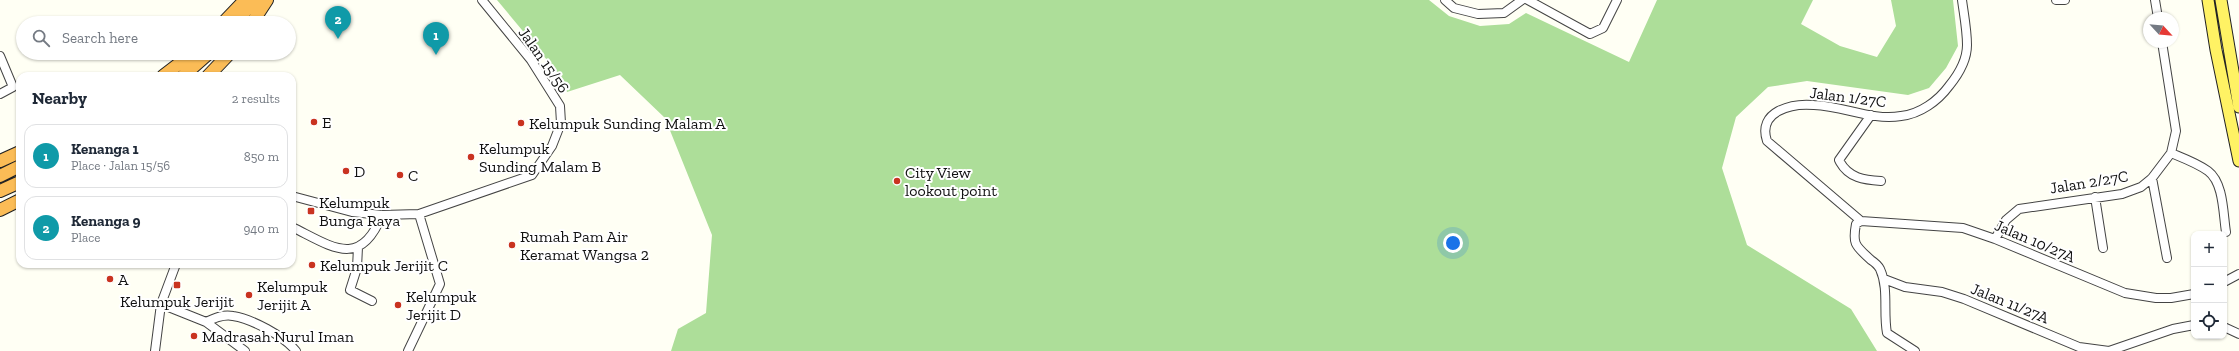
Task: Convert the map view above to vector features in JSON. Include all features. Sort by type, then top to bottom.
[{"type":"highway","points":[[230,16],[245,0]]},
{"type":"highway","points":[[241,16],[254,0]]},
{"type":"highway","points":[[257,16],[267,0]]},
{"type":"highway","points":[[168,72],[184,60]]},
{"type":"highway","points":[[188,72],[201,60]]},
{"type":"highway","points":[[212,72],[223,60]]},
{"type":"highway","points":[[0,161],[16,154]]},
{"type":"highway","points":[[0,176],[16,168]]},
{"type":"highway","points":[[0,191],[16,184]]},
{"type":"highway","points":[[0,210],[16,202]]},
{"type":"main road","points":[[2208,0],[2216,50],[2239,161]]},
{"type":"main road","points":[[2221,0],[2239,107]]},
{"type":"street","name":"Jalan 15/56","points":[[296,197],[352,212],[382,215],[419,214],[532,175],[552,146],[561,123],[560,106],[531,60],[482,0]]},
{"type":"street","points":[[1445,0],[1454,8],[1478,14],[1504,13],[1522,0]]},
{"type":"street","points":[[1528,0],[1590,34],[1602,28],[1617,0]]},
{"type":"street","name":"Jalan 1/27C","points":[[1861,221],[1766,141],[1765,126],[1768,118],[1775,113],[1798,106],[1825,106],[1890,117],[1906,115],[1923,108],[1945,92],[1959,72],[1966,56],[1967,46],[1962,0]]},
{"type":"street","points":[[2056,0],[2065,0]]},
{"type":"street","points":[[2155,0],[2157,12]]},
{"type":"street","name":"Jalan 2/27C","points":[[1995,239],[2006,220],[2020,209],[2134,191],[2152,178],[2171,153],[2176,136],[2176,119],[2163,48]]},
{"type":"street","points":[[0,56],[13,87],[0,94]]},
{"type":"street","points":[[1871,115],[1840,162],[1861,180],[1881,182]]},
{"type":"street","points":[[2171,153],[2202,167],[2214,178],[2221,198],[2226,231]]},
{"type":"street","points":[[2152,178],[2167,258]]},
{"type":"street","points":[[2095,197],[2103,248]]},
{"type":"street","points":[[408,351],[440,284],[419,214]]},
{"type":"street","points":[[296,229],[342,250],[358,247],[376,230],[382,215]]},
{"type":"street","points":[[1861,221],[1856,224],[1853,238],[1855,244],[1879,266],[1884,279],[1884,319],[1887,333],[1915,351]]},
{"type":"street","name":"Jalan 10/27A","points":[[1861,221],[1953,226],[1995,239],[2125,293],[2156,298],[2172,298],[2191,295]]},
{"type":"street","points":[[358,247],[357,268],[350,290],[372,301]]},
{"type":"street","points":[[155,351],[160,304],[174,268]]},
{"type":"street","points":[[2227,280],[2239,274]]},
{"type":"street","name":"Jalan 11/27A","points":[[1884,279],[1905,287],[1942,292],[1964,299],[2079,347],[2109,350],[2173,329],[2191,326]]},
{"type":"street","points":[[160,304],[206,322],[245,351]]},
{"type":"street","points":[[206,322],[218,317],[233,316],[259,326],[282,338],[296,351]]},
{"type":"street","points":[[2227,328],[2239,334]]},
{"type":"green space","points":[[497,0],[1429,0],[1449,16],[1480,26],[1509,24],[1526,13],[1629,62],[1657,0],[1813,0],[1801,24],[1840,46],[1877,57],[1896,26],[1891,0],[1953,0],[1958,46],[1946,68],[1929,88],[1908,95],[1807,81],[1768,87],[1736,117],[1722,168],[1747,245],[1851,309],[1877,351],[671,351],[678,329],[706,313],[712,235],[665,118],[620,75],[567,92],[562,78]]},
{"type":"place","name":"Kenanga 9","points":[[338,39]]},
{"type":"place","name":"Kenanga 1","points":[[436,55]]},
{"type":"place","name":"E","points":[[314,122]]},
{"type":"place","name":"Kelumpuk Sunding Malam A","points":[[521,123]]},
{"type":"place","name":"Kelumpuk Sunding Malam B","points":[[471,157]]},
{"type":"place","name":"D","points":[[346,171]]},
{"type":"place","name":"C","points":[[400,175]]},
{"type":"place","name":"City View lookout point","points":[[897,181]]},
{"type":"place","name":"Kelumpuk Bunga Raya","points":[[311,211]]},
{"type":"place","name":"Rumah Pam Air Keramat Wangsa 2","points":[[512,245]]},
{"type":"place","name":"Kelumpuk Jerijit C","points":[[312,265]]},
{"type":"place","name":"A","points":[[110,279]]},
{"type":"place","name":"Kelumpuk Jerijit","points":[[177,285]]},
{"type":"place","name":"Kelumpuk Jerijit A","points":[[249,295]]},
{"type":"place","name":"Kelumpuk Jerijit D","points":[[398,305]]},
{"type":"place","name":"Madrasah Nurul Iman","points":[[194,336]]}]
